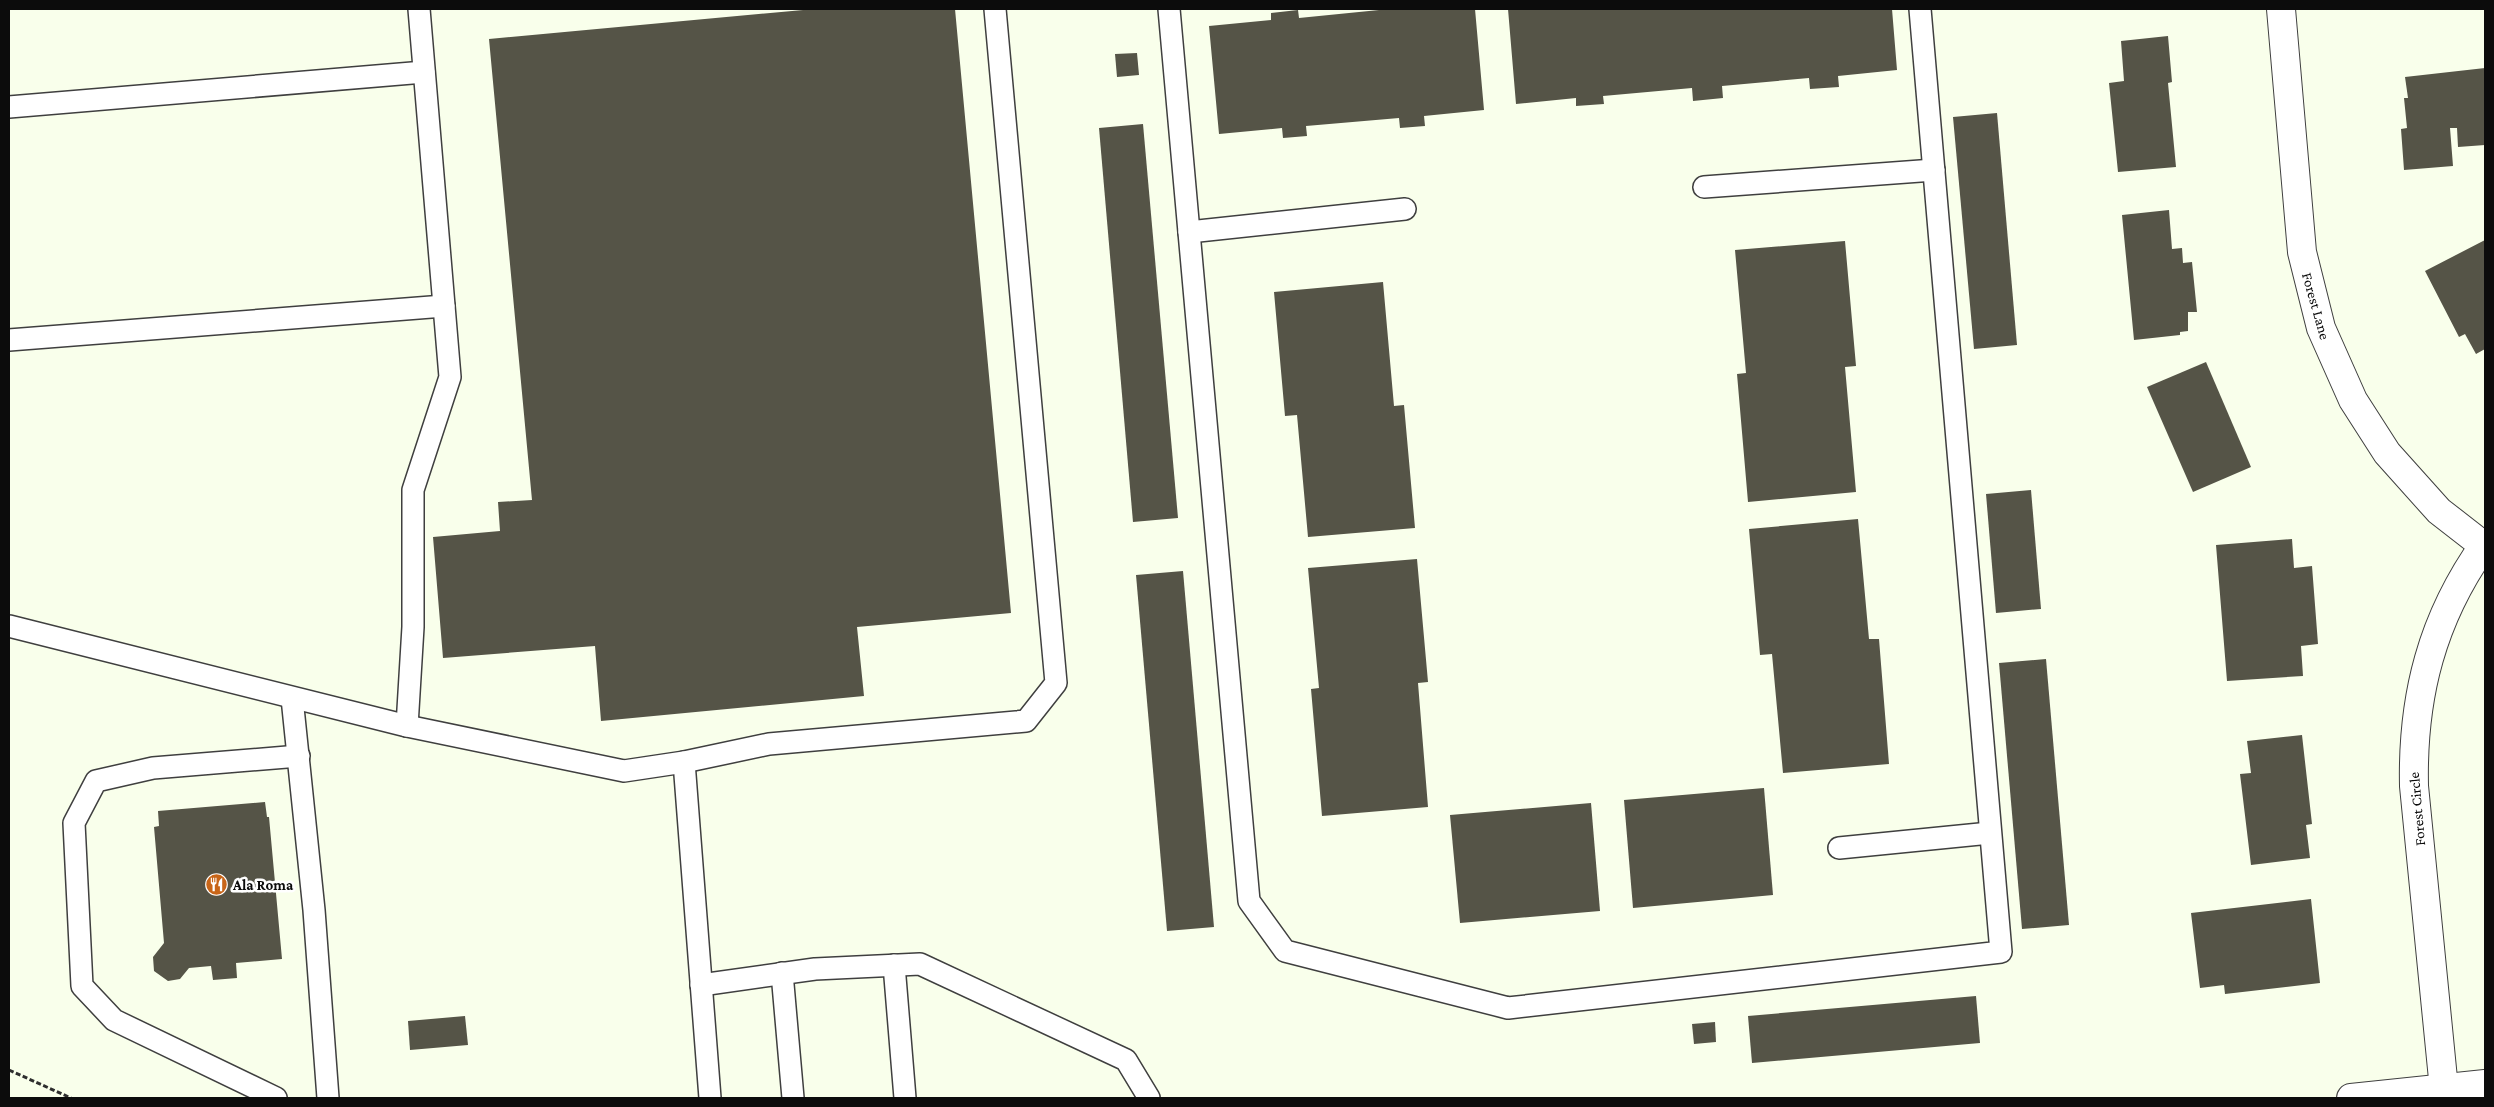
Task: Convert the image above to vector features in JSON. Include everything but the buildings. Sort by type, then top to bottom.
[{"type":"street","name":"Forest Lane","points":[[2281,9],[2302,252],[2321,328],[2353,400],[2387,452],[2439,511],[2485,545]]},
{"type":"street","name":"Forest Circle","points":[[2444,1089],[2414,786],[2413,748],[2419,697],[2436,636],[2457,589],[2485,545]]},
{"type":"street","points":[[2351,1098],[2485,1084]]},
{"type":"lane","points":[[407,726],[413,627],[413,490],[450,377],[419,9]]},
{"type":"lane","points":[[9,626],[407,726],[624,770],[684,762],[769,744],[1026,721],[1056,683],[995,9]]},
{"type":"lane","points":[[1169,9],[1249,901],[1285,951],[1508,1008],[2001,952],[1920,9]]},
{"type":"lane","points":[[9,107],[424,72]]},
{"type":"lane","points":[[1704,187],[1934,170]]},
{"type":"lane","points":[[1189,232],[1405,209]]},
{"type":"lane","points":[[9,340],[444,306]]},
{"type":"lane","points":[[292,698],[314,910],[328,1098]]},
{"type":"lane","points":[[276,1098],[114,1020],[82,986],[74,823],[96,781],[153,768],[299,756]]},
{"type":"lane","points":[[684,762],[710,1098]]},
{"type":"lane","points":[[1839,848],[1990,833]]},
{"type":"lane","points":[[701,985],[815,968],[920,964],[1126,1060],[1149,1098]]},
{"type":"lane","points":[[894,965],[906,1098]]},
{"type":"lane","points":[[782,973],[793,1098]]},
{"type":"path","points":[[9,1070],[71,1098]]},
{"type":"place","name":"Ala Roma","points":[[217,885]]}]
